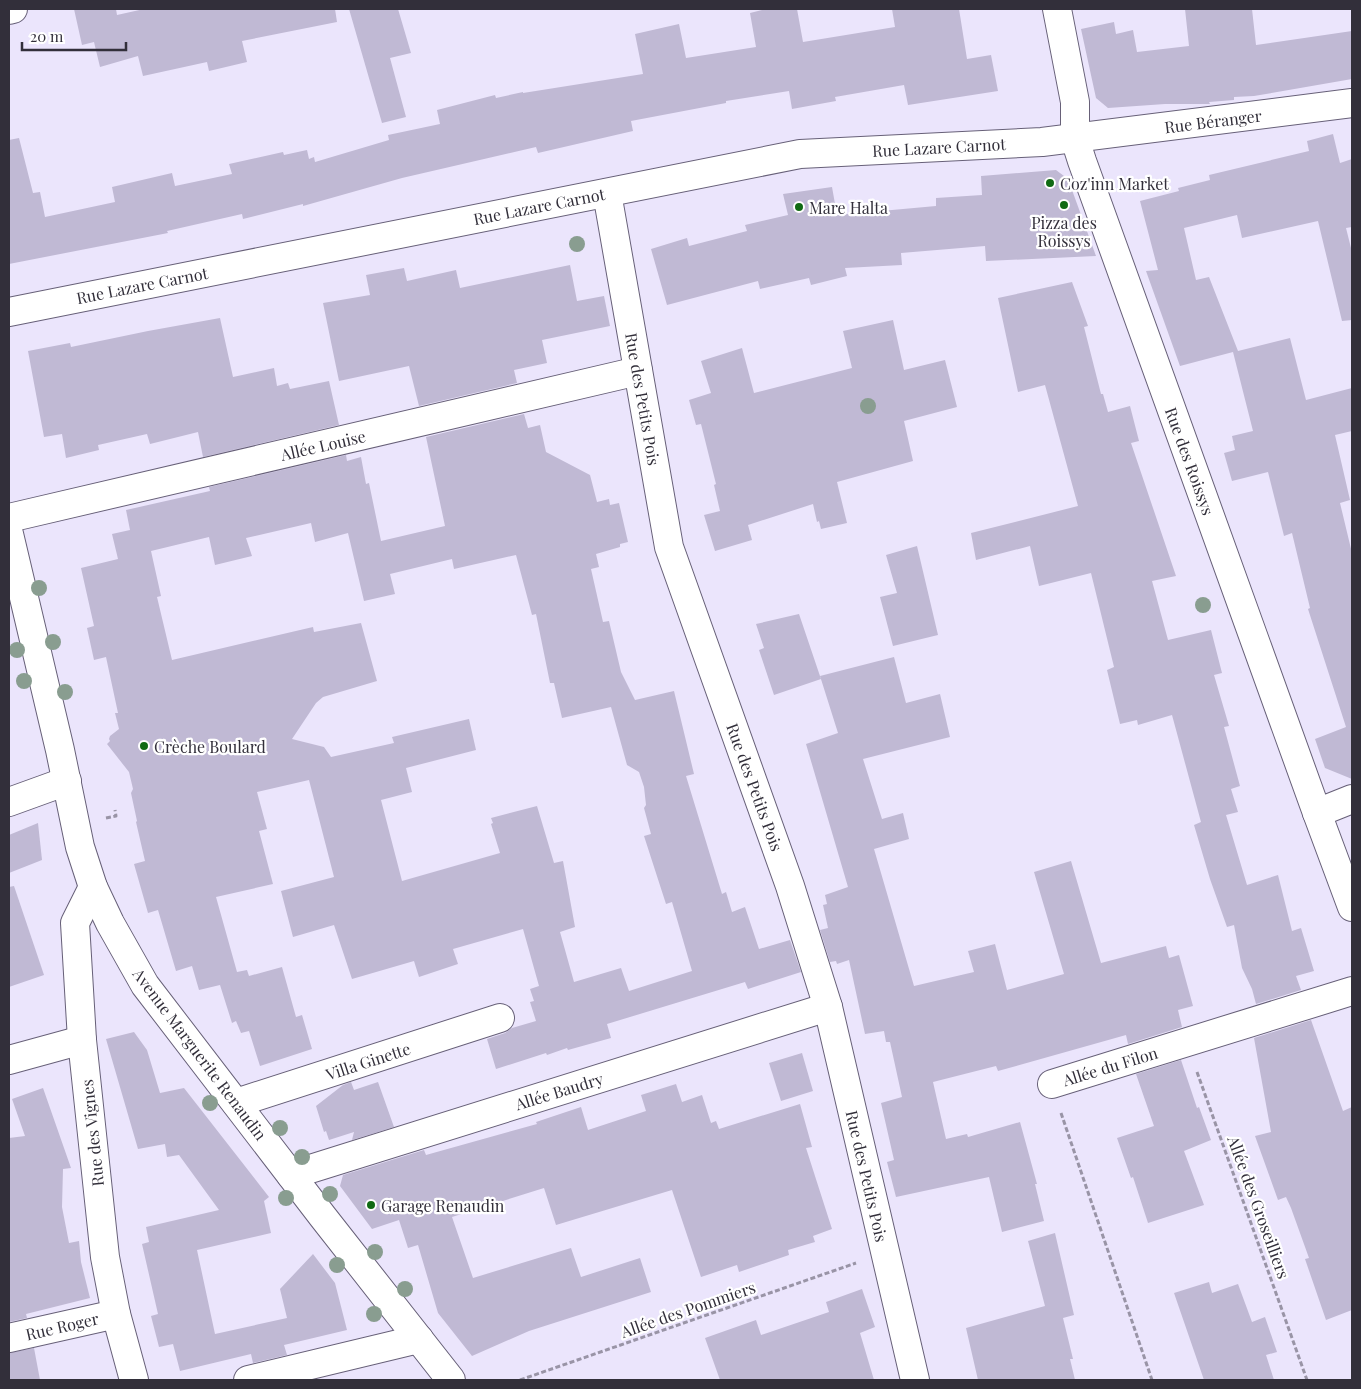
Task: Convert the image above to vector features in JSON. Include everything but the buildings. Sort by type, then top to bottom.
[{"type":"street","points":[[9,10],[13,9]]},
{"type":"street","name":"Rue des Roissys","points":[[1057,9],[1075,102],[1074,139],[1352,907]]},
{"type":"street","name":"Rue Béranger","points":[[1074,139],[1352,103]]},
{"type":"street","name":"Rue Lazare Carnot","points":[[9,312],[800,154],[1074,139]]},
{"type":"street","name":"Rue des Petits Pois","points":[[607,193],[669,546],[790,886],[828,1007],[916,1380]]},
{"type":"street","name":"Allée Louise","points":[[9,518],[638,371]]},
{"type":"street","name":"Avenue Marguerite Renaudin","points":[[9,534],[67,781],[80,847],[93,887],[110,923],[145,985],[451,1380]]},
{"type":"street","points":[[9,802],[67,781]]},
{"type":"street","points":[[1317,813],[1352,799]]},
{"type":"street","name":"Rue des Vignes","points":[[93,887],[75,923],[82,1040],[105,1257],[116,1314],[134,1380]]},
{"type":"street","name":"Allée du Filon","points":[[1052,1084],[1352,991]]},
{"type":"street","name":"Allée Baudry","points":[[291,1175],[828,1007]]},
{"type":"street","name":"Villa Ginette","points":[[236,1103],[500,1018]]},
{"type":"street","points":[[9,1060],[82,1040]]},
{"type":"street","name":"Rue Roger","points":[[9,1338],[116,1314]]},
{"type":"street","points":[[248,1380],[419,1339]]},
{"type":"path","points":[[115,810],[116,816]]},
{"type":"path","name":"Allée des Groseilliers","points":[[1187,1043],[1307,1380]]},
{"type":"path","name":"Allée du Filon","points":[[1052,1084],[1152,1380]]},
{"type":"path","name":"Allée des Pommiers","points":[[520,1380],[864,1261]]},
{"type":"place","name":"Coz'inn Market","points":[[1050,183]]},
{"type":"place","name":"Pizza des Roissys","points":[[1064,205]]},
{"type":"place","name":"Mare Halta","points":[[799,207]]},
{"type":"place","name":"Crèche Boulard","points":[[144,746]]},
{"type":"place","name":"Garage Renaudin","points":[[371,1205]]}]
